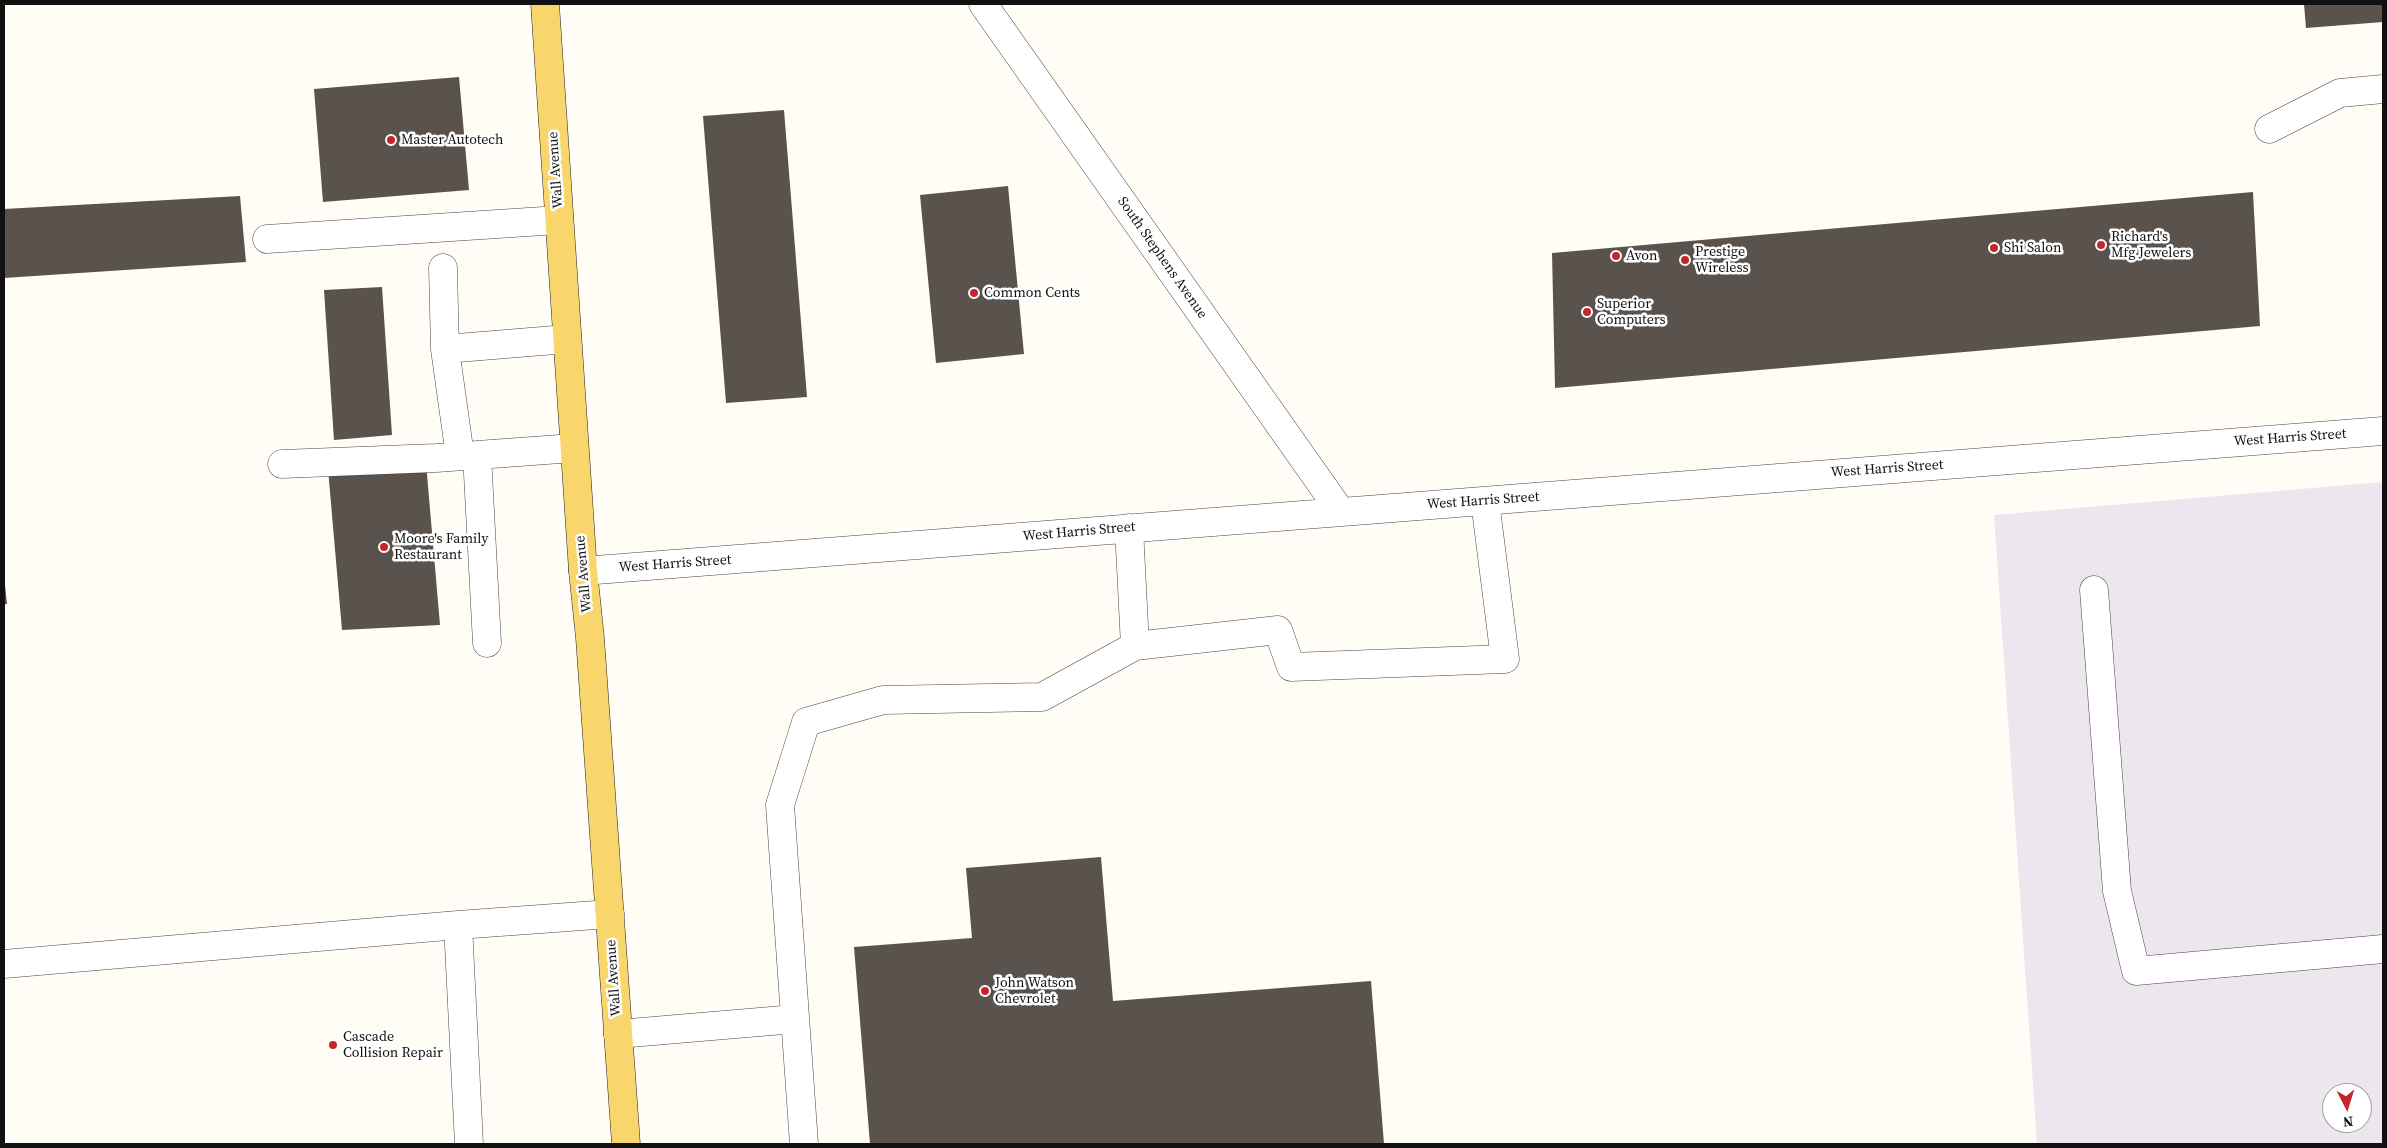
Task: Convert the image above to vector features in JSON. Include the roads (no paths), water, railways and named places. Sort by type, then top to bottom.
[{"type":"main road","name":"Wall Avenue","points":[[545,4],[582,571],[590,638],[626,1144]]},
{"type":"street","name":"South Stephens Avenue","points":[[983,4],[1340,512]]},
{"type":"street","points":[[2269,129],[2340,93],[2383,89]]},
{"type":"street","points":[[267,239],[559,220]]},
{"type":"street","points":[[443,268],[445,349],[469,456],[487,643]]},
{"type":"street","points":[[445,349],[567,339]]},
{"type":"street","name":"West Harris Street","points":[[582,571],[2383,431]]},
{"type":"street","points":[[282,464],[469,456],[574,448]]},
{"type":"street","points":[[804,1144],[780,805],[806,722],[883,700],[1042,697],[1135,646],[1278,630],[1291,667],[1505,659],[1485,500]]},
{"type":"street","points":[[1129,528],[1135,646]]},
{"type":"street","points":[[2094,590],[2117,891],[2136,971],[2383,949]]},
{"type":"street","points":[[4,964],[458,925],[610,914]]},
{"type":"street","points":[[458,925],[469,1144]]},
{"type":"street","points":[[618,1034],[795,1019]]},
{"type":"place","name":"Master Autotech","points":[[391,140]]},
{"type":"place","name":"Richard's Mfg Jewelers","points":[[2101,245]]},
{"type":"place","name":"Shi Salon","points":[[1994,248]]},
{"type":"place","name":"Avon","points":[[1616,256]]},
{"type":"place","name":"Prestige Wireless","points":[[1685,260]]},
{"type":"place","name":"Common Cents","points":[[974,293]]},
{"type":"place","name":"Superior Computers","points":[[1587,312]]},
{"type":"place","name":"Moore's Family Restaurant","points":[[384,547]]},
{"type":"place","name":"John Watson Chevrolet","points":[[985,991]]},
{"type":"place","name":"Cascade Collision Repair","points":[[333,1045]]}]
